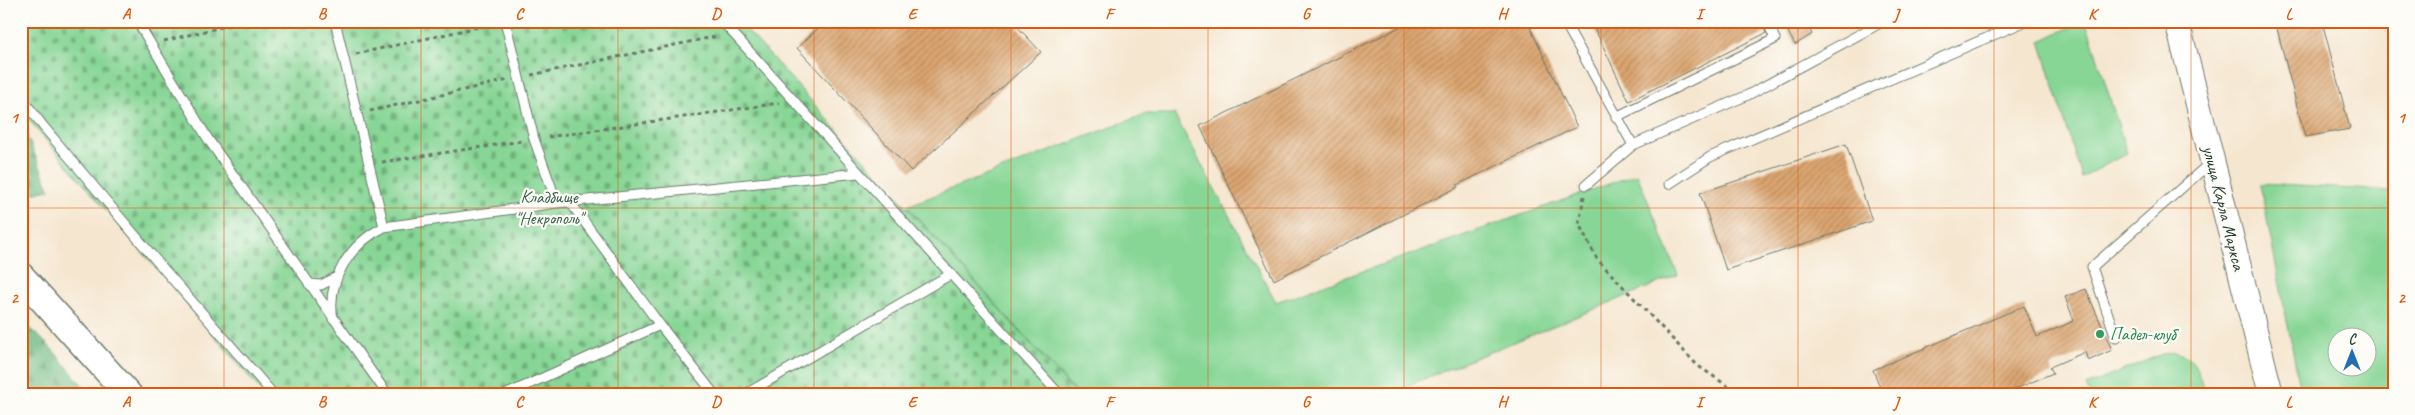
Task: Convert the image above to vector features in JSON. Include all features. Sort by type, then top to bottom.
[{"type":"main road","name":"улица Карла Маркса","points":[[2177,21],[2271,394]]},
{"type":"main road","points":[[21,276],[128,394]]},
{"type":"lane","points":[[137,21],[208,140],[386,394]]},
{"type":"lane","points":[[335,21],[384,227]]},
{"type":"lane","points":[[505,21],[534,139],[557,204]]},
{"type":"lane","points":[[722,21],[1059,394]]},
{"type":"lane","points":[[1564,21],[1633,145]]},
{"type":"lane","points":[[1616,117],[1775,39],[1767,21]]},
{"type":"lane","points":[[1586,185],[1633,145],[1748,95],[1884,21]]},
{"type":"lane","points":[[1669,184],[1710,157],[2026,21]]},
{"type":"lane","points":[[21,97],[155,260],[273,394]]},
{"type":"lane","points":[[2116,338],[2092,268],[2212,161]]},
{"type":"lane","points":[[334,318],[331,298],[335,278],[357,246],[371,233],[384,227],[570,202],[859,173]]},
{"type":"lane","points":[[570,202],[660,325],[713,393]]},
{"type":"lane","points":[[746,394],[951,274]]},
{"type":"lane","points":[[309,284],[321,285],[335,278]]},
{"type":"lane","points":[[507,394],[660,325]]},
{"type":"path","points":[[151,44],[246,21]]},
{"type":"path","points":[[344,57],[494,23]]},
{"type":"path","points":[[357,114],[733,33]]},
{"type":"path","points":[[369,164],[794,101]]},
{"type":"path","points":[[1586,185],[1579,224],[1597,259],[1697,365],[1739,394]]},
{"type":"green space","name":"Кладбище \"Некрополь\"","points":[[21,21],[739,21],[1076,394],[264,394],[21,111]]},
{"type":"green space","points":[[2086,21],[2127,153],[2082,178],[2040,41]]},
{"type":"green space","points":[[1145,114],[1174,114],[1276,302],[1637,174],[1678,275],[1387,394],[1077,394],[907,206]]},
{"type":"green space","points":[[21,122],[50,190],[31,194],[21,182]]},
{"type":"green space","points":[[2260,184],[2394,191],[2394,394],[2304,394],[2300,387]]},
{"type":"green space","points":[[21,318],[52,349],[90,394],[21,394]]},
{"type":"green space","points":[[2175,352],[2182,354],[2193,362],[2204,394],[2090,394],[2086,386],[2162,354]]},
{"type":"building","points":[[826,21],[1012,21],[1041,52],[911,171],[797,48]]},
{"type":"building","points":[[1412,21],[1527,21],[1577,127],[1457,185],[1458,187],[1274,280],[1200,126]]},
{"type":"building","points":[[1591,21],[1761,21],[1766,33],[1629,101]]},
{"type":"building","points":[[1774,21],[1805,21],[1812,34],[1795,45],[1784,24],[1777,28]]},
{"type":"building","points":[[2275,21],[2322,21],[2350,129],[2305,137]]},
{"type":"building","points":[[1846,144],[1872,221],[1726,270],[1700,193]]},
{"type":"building","points":[[2086,289],[2112,350],[2088,361],[2085,352],[2050,367],[2053,373],[2004,394],[1883,394],[1873,370],[2024,306],[2037,337],[2074,321],[2065,297]]},
{"type":"place","name":"Падел-клуб","points":[[2100,334]]}]
